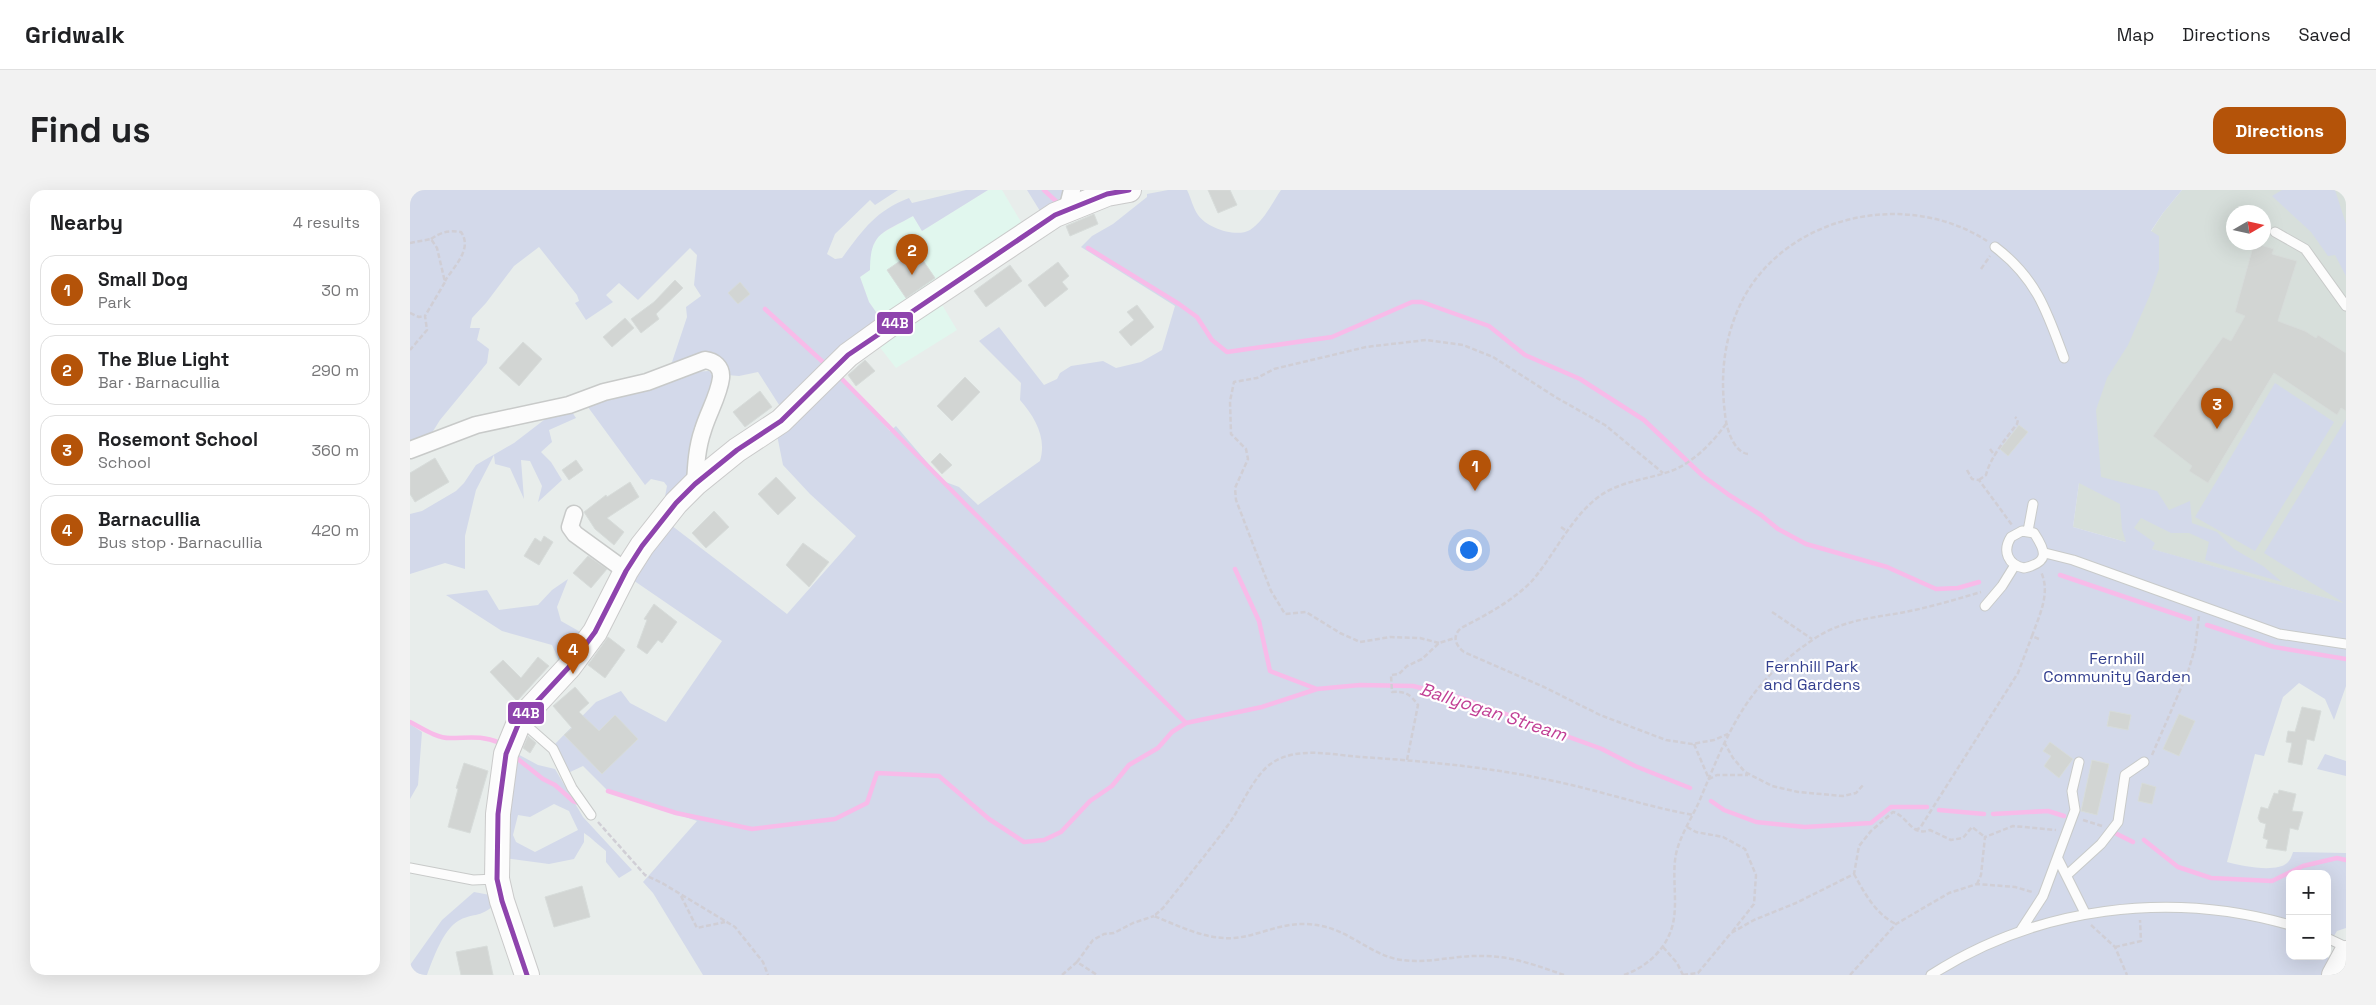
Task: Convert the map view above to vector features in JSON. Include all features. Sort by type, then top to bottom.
[{"type":"street","points":[[527,975],[497,879],[496,846],[501,781],[508,746],[520,720],[580,654],[595,632],[626,571],[664,517],[695,484],[737,450],[781,421],[848,355],[1075,201],[1129,190]]},
{"type":"street","points":[[410,450],[476,425],[569,405],[604,392],[647,382],[705,360],[713,361],[718,366],[721,376],[703,429],[697,456],[695,484]]},
{"type":"street","points":[[574,514],[570,527],[575,534],[626,571]]},
{"type":"street","points":[[2334,975],[2346,953]]},
{"type":"lane","points":[[2275,232],[2305,250],[2346,306]]},
{"type":"lane","points":[[1995,247],[2025,274],[2036,290],[2049,314],[2064,358]]},
{"type":"lane","points":[[2028,531],[2032,504]]},
{"type":"lane","points":[[2028,531],[2034,534],[2044,547],[2045,553],[2042,558],[2024,568],[2015,565],[2007,555],[2008,542],[2016,533],[2028,531]]},
{"type":"lane","points":[[2045,553],[2073,560],[2279,634],[2346,644]]},
{"type":"lane","points":[[1985,606],[2002,586],[2015,565]]},
{"type":"lane","points":[[520,720],[553,749],[572,788],[591,814]]},
{"type":"lane","points":[[2021,930],[2027,924],[2043,896],[2075,810],[2072,791],[2079,762]]},
{"type":"lane","points":[[2067,875],[2118,822],[2125,775],[2144,762]]},
{"type":"lane","points":[[2058,859],[2085,913]]},
{"type":"lane","points":[[410,868],[473,880],[497,879]]},
{"type":"lane","points":[[1931,975],[1976,950],[2021,930],[2085,913],[2175,907],[2261,917],[2286,924]]},
{"type":"lane","points":[[2331,940],[2346,948]]},
{"type":"path","points":[[1748,454],[1743,453],[1736,445],[1726,424],[1722,368],[1733,322],[1745,297],[1757,278],[1793,244],[1813,231],[1846,218],[1897,211],[1954,222],[1995,247]]},
{"type":"path","points":[[410,243],[431,239],[440,233],[453,230],[461,232],[465,237],[466,243],[459,260],[425,316],[427,330],[410,350]]},
{"type":"path","points":[[431,239],[438,248],[445,282]]},
{"type":"path","points":[[410,313],[419,317],[425,316]]},
{"type":"path","points":[[1439,643],[1420,638],[1390,636],[1360,642],[1340,633],[1306,612],[1286,614],[1268,584],[1236,500],[1235,488],[1248,459],[1246,448],[1231,434],[1230,401],[1234,382],[1257,378],[1274,369],[1366,348],[1426,340],[1463,345],[1493,357],[1556,398],[1605,425],[1662,473]]},
{"type":"path","points":[[1967,470],[1972,479],[1979,480],[1986,475],[1988,465],[1996,457],[1998,448],[2017,424],[2018,420],[2015,417]]},
{"type":"path","points":[[1726,424],[1695,456],[1680,466],[1624,484],[1598,497],[1582,512],[1530,582],[1505,603],[1461,628],[1456,632],[1455,638],[1458,647],[1464,652],[1544,686],[1600,715],[1666,740],[1694,744],[1714,740],[1728,734]]},
{"type":"path","points":[[1990,449],[1996,457]]},
{"type":"path","points":[[1979,480],[2011,524]]},
{"type":"path","points":[[1561,527],[1568,532]]},
{"type":"path","points":[[1914,830],[1920,828],[2018,673],[2043,603],[2045,588],[2043,575],[2035,562]]},
{"type":"path","points":[[1624,975],[1639,968],[1663,946],[1671,930],[1676,858],[1687,827],[1728,734],[1756,689],[1775,668],[1813,639],[1838,626],[1938,604],[2002,586]]},
{"type":"path","points":[[1772,612],[1813,639]]},
{"type":"path","points":[[2144,762],[2152,755],[2188,672],[2195,648],[2197,625]]},
{"type":"path","points":[[2032,636],[2039,639]]},
{"type":"path","points":[[1407,760],[1418,705],[1411,696],[1403,691],[1392,692],[1391,675],[1399,674],[1407,666],[1422,659],[1439,643],[1455,638]]},
{"type":"path","points":[[1724,742],[1733,758],[1750,775],[1772,786],[1798,792],[1843,796],[1856,793],[1864,784]]},
{"type":"path","points":[[1694,744],[1709,778]]},
{"type":"path","points":[[1062,975],[1076,962],[1093,940],[1104,934],[1114,933],[1133,923],[1154,916],[1163,908],[1217,840],[1260,775],[1274,761],[1284,757],[1305,753],[1407,760],[1549,780],[1609,794],[1656,808],[1693,815]]},
{"type":"path","points":[[1709,778],[1717,775],[1750,775]]},
{"type":"path","points":[[1896,924],[1887,920],[1865,894],[1854,874],[1859,846],[1871,831],[1893,812],[1898,814],[1914,830],[1925,832],[1930,830],[1951,840],[1963,838],[1972,827],[1985,837]]},
{"type":"path","points":[[591,814],[645,875],[662,883],[680,896],[735,928],[763,962],[768,975]]},
{"type":"path","points":[[2072,816],[2112,830]]},
{"type":"path","points":[[1985,837],[2013,826],[2050,828],[2067,833]]},
{"type":"path","points":[[1663,946],[1677,963],[1683,975],[1698,973],[1754,904],[1756,875],[1745,850],[1723,836],[1696,832],[1687,827]]},
{"type":"path","points":[[1977,884],[1981,875],[1985,837]]},
{"type":"path","points":[[1731,933],[1754,920],[1796,903],[1854,874]]},
{"type":"path","points":[[1850,975],[1896,924],[1949,893],[1977,884],[2016,887],[2043,896]]},
{"type":"path","points":[[680,896],[698,928],[725,922]]},
{"type":"path","points":[[2116,947],[2142,941],[2139,924],[2142,908]]},
{"type":"path","points":[[2085,913],[2095,930],[2116,947],[2127,975]]},
{"type":"path","points":[[1154,916],[1187,930],[1219,937],[1234,938],[1290,924],[1318,925],[1340,931],[1385,955],[1397,959],[1429,961],[1473,956],[1497,957],[1529,963],[1564,975]]},
{"type":"path","points":[[1076,962],[1097,975]]},
{"type":"shaded area","points":[[988,190],[1002,190],[1024,227],[883,322],[869,302],[860,277],[870,270],[870,251],[879,235],[913,216],[922,231]]},
{"type":"shaded area","points":[[2182,190],[2346,190],[2346,604],[2073,527],[2079,483],[2121,278],[2163,213]]},
{"type":"shaded area","points":[[938,298],[957,330],[896,368],[875,341]]},
{"type":"green space","points":[[410,190],[898,190],[875,205],[870,200],[835,234],[827,254],[835,259],[842,258],[878,215],[897,203],[909,198],[912,203],[966,190],[988,190],[922,231],[913,216],[880,235],[872,248],[870,270],[860,277],[869,302],[883,322],[783,411],[758,372],[739,376],[727,375],[723,362],[713,352],[670,368],[687,317],[686,307],[701,296],[694,285],[697,255],[690,248],[638,300],[619,283],[606,295],[613,302],[586,320],[575,303],[579,301],[577,295],[539,247],[514,266],[472,318],[470,328],[480,328],[477,340],[489,349],[487,363],[440,420],[430,436],[410,445]]},
{"type":"green space","points":[[1027,190],[1067,190],[1055,208],[1040,211]]},
{"type":"green space","name":"Fernhill Park and Gardens","points":[[1168,190],[1187,190],[1196,212],[1202,220],[1215,228],[1237,233],[1250,230],[1255,226],[1264,217],[1281,190],[2182,190],[2151,231],[2159,236],[2159,269],[2128,345],[2107,378],[2096,410],[2101,477],[2157,491],[2169,510],[2190,501],[2192,523],[2217,532],[2234,549],[2263,566],[2282,582],[2205,560],[2209,542],[2189,533],[2171,533],[2141,518],[2134,528],[2155,543],[2152,549],[2344,603],[2264,553],[2346,419],[2346,686],[2334,720],[2325,699],[2299,683],[2283,697],[2264,756],[2255,754],[2227,862],[2249,867],[2275,868],[2288,862],[2293,852],[2346,853],[2346,928],[2337,931],[2331,941],[2331,870],[2286,870],[2286,960],[2330,960],[2321,975],[703,975],[653,893],[643,882],[697,821],[608,791],[583,766],[568,773],[555,744],[596,702],[621,691],[630,703],[666,722],[722,641],[630,578],[667,522],[787,614],[856,536],[810,494],[783,465],[777,435],[836,373],[890,431],[896,426],[943,481],[959,487],[978,505],[1040,461],[1042,452],[1041,436],[1035,421],[1020,400],[1021,383],[979,341],[999,327],[1044,385],[1057,379],[1060,373],[1071,366],[1103,361],[1116,368],[1141,362],[1162,350],[1175,306],[1081,247],[1092,236],[1113,224],[1147,197],[1147,194]],"holes":[[[2079,483],[2120,504],[2122,529],[2126,542],[2073,527]]]},
{"type":"green space","points":[[2282,190],[2335,190],[2346,224],[2346,276],[2335,255],[2328,256],[2311,232],[2272,196]]},
{"type":"green space","points":[[709,371],[712,375],[712,389],[688,480],[664,502],[667,486],[664,482],[651,479],[645,485],[585,403],[692,372]]},
{"type":"green space","points":[[2275,383],[2334,422],[2255,551],[2195,517]]},
{"type":"green space","points":[[568,406],[576,418],[549,430],[552,442],[541,452],[551,462],[562,480],[538,502],[542,486],[530,461],[521,460],[524,499],[510,468],[495,464],[494,455],[476,490],[465,536],[465,569],[445,563],[410,574],[410,514],[422,511],[456,491],[476,465],[514,443],[557,410]]},
{"type":"green space","points":[[568,579],[557,607],[561,621],[584,634],[561,665],[552,645],[502,631],[446,595],[487,590],[499,610],[538,605],[552,590]]},
{"type":"green space","points":[[410,724],[422,732],[418,785],[410,799]]},
{"type":"green space","points":[[512,751],[538,765],[555,769],[583,817],[632,870],[619,878],[606,862],[606,851],[584,833],[584,842],[574,859],[549,864],[504,858]],"holes":[[[554,804],[569,811],[578,830],[535,852],[516,842],[513,835],[518,815],[530,817]]]},
{"type":"green space","points":[[2325,754],[2346,761],[2346,776],[2317,769]]},
{"type":"green space","points":[[474,892],[490,895],[494,905],[485,912],[458,921],[453,925],[439,945],[427,975],[410,975],[410,965],[442,920]]},
{"type":"building","points":[[1208,190],[1230,190],[1237,205],[1218,213]]},
{"type":"building","points":[[1094,214],[1098,224],[1070,236],[1066,226]]},
{"type":"building","points":[[2271,248],[2274,249],[2272,254],[2297,261],[2278,321],[2305,331],[2316,338],[2318,335],[2346,353],[2346,411],[2341,408],[2337,415],[2274,373],[2208,483],[2189,471],[2192,466],[2153,436],[2223,337],[2231,341],[2245,316],[2235,312],[2252,250],[2271,250]]},
{"type":"building","points":[[916,250],[935,278],[906,298],[887,270]]},
{"type":"building","points":[[1058,262],[1069,276],[1062,282],[1068,289],[1045,307],[1028,285]]},
{"type":"building","points":[[1010,265],[1022,281],[986,307],[974,291]]},
{"type":"building","points":[[675,280],[683,288],[656,314],[659,319],[641,333],[631,319],[654,302]]},
{"type":"building","points":[[740,282],[750,294],[738,304],[728,293]]},
{"type":"building","points":[[1137,305],[1154,327],[1131,346],[1119,332],[1134,320],[1127,312]]},
{"type":"building","points":[[625,318],[634,328],[612,347],[603,337]]},
{"type":"building","points":[[523,342],[542,359],[519,386],[499,368]]},
{"type":"building","points":[[865,360],[875,371],[856,386],[848,375]]},
{"type":"building","points":[[965,377],[980,392],[952,421],[937,406]]},
{"type":"building","points":[[760,391],[772,407],[745,427],[733,412]]},
{"type":"building","points":[[2019,425],[2028,432],[2008,456],[2000,449]]},
{"type":"building","points":[[940,453],[952,465],[942,474],[931,462]]},
{"type":"building","points":[[435,458],[449,482],[415,502],[410,494],[410,473]]},
{"type":"building","points":[[576,460],[583,470],[569,480],[562,470]]},
{"type":"building","points":[[776,477],[796,498],[778,515],[758,494]]},
{"type":"building","points":[[630,482],[639,497],[607,518],[624,532],[614,545],[595,529],[584,512],[606,495],[607,497]]},
{"type":"building","points":[[714,511],[729,527],[706,548],[692,533]]},
{"type":"building","points":[[544,536],[553,542],[539,565],[524,556],[535,538],[541,542]]},
{"type":"building","points":[[803,543],[829,562],[809,587],[786,565]]},
{"type":"building","points":[[588,556],[607,569],[591,588],[573,573]]},
{"type":"building","points":[[654,604],[677,622],[662,643],[658,640],[647,654],[637,647],[647,620],[644,619]]},
{"type":"building","points":[[608,637],[625,650],[605,678],[588,665]]},
{"type":"building","points":[[538,657],[549,666],[517,701],[490,672],[503,660],[521,678]]},
{"type":"building","points":[[575,687],[589,703],[579,712],[599,731],[615,715],[638,739],[602,774],[564,735],[572,728],[553,706]]},
{"type":"building","points":[[2302,707],[2321,711],[2314,741],[2307,739],[2302,765],[2288,762],[2292,743],[2286,742],[2288,731],[2295,732]]},
{"type":"building","points":[[2110,711],[2131,715],[2128,730],[2107,726]]},
{"type":"building","points":[[2179,714],[2195,721],[2179,756],[2163,749]]},
{"type":"building","points":[[528,736],[536,743],[530,753],[523,748]]},
{"type":"building","points":[[2050,742],[2073,759],[2059,778],[2044,766],[2051,756],[2043,751]]},
{"type":"building","points":[[2092,760],[2109,764],[2097,815],[2081,811]]},
{"type":"building","points":[[464,763],[488,771],[470,833],[448,827],[458,789],[456,788]]},
{"type":"building","points":[[2142,783],[2156,787],[2152,804],[2138,801]]},
{"type":"building","points":[[2279,790],[2296,794],[2292,811],[2303,812],[2298,830],[2290,828],[2286,851],[2266,848],[2268,840],[2263,838],[2266,824],[2260,822],[2258,818],[2261,807],[2268,809],[2274,793],[2278,794]]},
{"type":"building","points":[[582,886],[590,917],[554,927],[545,897]]},
{"type":"building","points":[[487,946],[493,975],[461,975],[456,952]]},
{"type":"waterway","points":[[1044,190],[1059,204]]},
{"type":"waterway","points":[[1088,248],[1197,317],[1212,340],[1227,352],[1332,337],[1412,302],[1422,302],[1489,326],[1525,355],[1580,379],[1644,420],[1703,476],[1761,515],[1778,529],[1806,544],[1887,567],[1936,589],[1958,588],[1979,582]]},
{"type":"waterway","points":[[765,309],[824,363]]},
{"type":"waterway","points":[[837,374],[1186,723]]},
{"type":"waterway","points":[[1235,569],[1259,621],[1270,671],[1317,689]]},
{"type":"waterway","points":[[2060,575],[2190,619]]},
{"type":"waterway","points":[[2207,625],[2274,647],[2346,659]]},
{"type":"waterway","name":"Ballyogan Stream","points":[[608,791],[676,813],[752,829],[835,819],[867,803],[877,773],[939,776],[989,819],[1024,842],[1044,840],[1061,832],[1090,801],[1112,786],[1129,765],[1158,748],[1172,732],[1186,723],[1262,707],[1317,689],[1360,685],[1413,686],[1464,699],[1602,749],[1635,766],[1690,788]]},
{"type":"waterway","name":"Ballyogan Stream","points":[[410,722],[445,738],[481,738],[500,743]]},
{"type":"waterway","name":"Ballyogan Stream","points":[[514,756],[543,779],[555,785],[573,801],[579,803]]},
{"type":"waterway","name":"Ballyogan Stream","points":[[1711,801],[1724,810],[1756,822],[1805,827],[1871,823],[1891,807],[1927,807]]},
{"type":"waterway","name":"Ballyogan Stream","points":[[1939,810],[1984,814]]},
{"type":"waterway","name":"Ballyogan Stream","points":[[1993,814],[2048,811],[2064,816]]},
{"type":"waterway","name":"Ballyogan Stream","points":[[2115,833],[2133,842]]},
{"type":"waterway","name":"Ballyogan Stream","points":[[2144,840],[2178,867],[2211,878],[2272,881],[2303,866],[2337,858],[2346,860]]},
{"type":"transit line","name":"44B","points":[[527,975],[502,901],[497,879],[498,814],[506,754],[520,720],[569,667],[595,632],[626,571],[642,546],[676,503],[695,484],[737,450],[781,421],[848,355],[1055,215],[1107,194],[1129,190]]},
{"type":"place","name":"The Blue Light","points":[[912,275]]},
{"type":"place","name":"Rosemont School","points":[[2217,429]]},
{"type":"place","name":"Small Dog","points":[[1475,491]]},
{"type":"place","name":"Barnacullia","points":[[573,674]]},
{"type":"park label","name":"Fernhill Community Garden","points":[[2117,667]]}]
